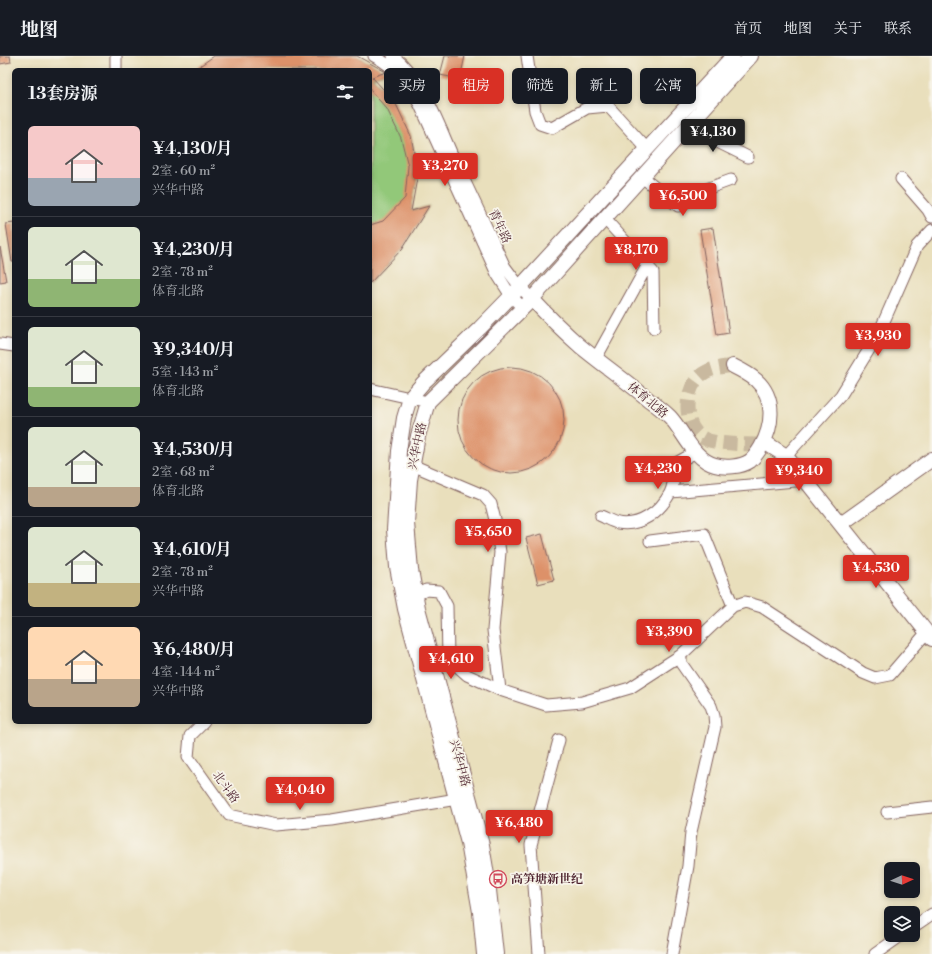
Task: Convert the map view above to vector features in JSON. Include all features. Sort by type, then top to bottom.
[{"type":"main road","points":[[484,954],[480,912],[468,843],[456,799],[409,597],[397,567],[394,530],[398,459],[404,418],[410,398],[516,291],[733,56]]},
{"type":"main road","name":"兴华中路","points":[[496,954],[488,881],[482,845],[409,597],[411,570],[407,523],[410,480],[418,436],[428,402],[527,304],[751,56]]},
{"type":"main road","name":"体育北路","points":[[527,304],[670,417],[696,452],[705,460],[714,465],[731,467],[750,461],[757,454],[770,429],[771,416],[769,403],[764,390],[757,380],[746,372],[733,366]]},
{"type":"main road","points":[[769,445],[786,456],[929,636]]},
{"type":"main road","points":[[841,524],[932,459]]},
{"type":"street","points":[[116,56],[116,68]]},
{"type":"street","points":[[374,56],[395,70],[406,82],[420,105],[497,274],[516,291],[527,304]]},
{"type":"street","name":"青年路","points":[[393,56],[402,62],[413,75],[429,103],[516,291]]},
{"type":"street","points":[[527,56],[535,111],[540,124],[552,128],[587,108],[608,106],[647,149]]},
{"type":"street","points":[[687,128],[748,157]]},
{"type":"street","points":[[642,177],[678,206],[709,188],[731,180]]},
{"type":"street","points":[[901,178],[928,210],[932,217]]},
{"type":"street","points":[[604,219],[653,272],[654,328]]},
{"type":"street","points":[[786,456],[841,395],[878,335],[917,246],[932,230]]},
{"type":"street","points":[[596,358],[648,266]]},
{"type":"street","points":[[0,344],[12,346]]},
{"type":"street","points":[[372,389],[428,402]]},
{"type":"street","points":[[601,516],[617,523],[633,523],[647,518],[657,511],[670,492],[676,463],[696,452]]},
{"type":"street","points":[[398,459],[483,495],[491,504],[500,552],[493,630],[500,690]]},
{"type":"street","points":[[670,492],[806,480]]},
{"type":"street","points":[[650,541],[704,534],[733,606]]},
{"type":"street","points":[[409,597],[426,590],[440,591],[447,606],[448,658],[467,675],[500,690],[546,705],[582,702],[630,688],[681,655],[733,606],[745,602],[762,607],[863,673],[875,678],[890,675],[929,636]]},
{"type":"street","points":[[672,954],[688,866],[691,832],[715,727],[714,715],[711,706],[681,663],[681,655]]},
{"type":"street","name":"北斗路","points":[[202,724],[190,736],[188,757],[229,815],[276,825],[332,820],[456,799]]},
{"type":"street","points":[[539,954],[531,845],[559,740]]},
{"type":"street","points":[[887,812],[932,807]]},
{"type":"street","points":[[920,922],[932,914]]},
{"type":"street","points":[[875,954],[892,942]]},
{"type":"green space","points":[[357,56],[384,71],[384,73],[373,77],[384,90],[384,104],[396,104],[411,136],[418,173],[411,211],[429,206],[402,249],[372,281],[372,68],[217,68]]},
{"type":"building","points":[[0,56],[10,56],[11,62],[0,64]]},
{"type":"building","points":[[214,56],[357,56],[384,71],[384,73],[372,77],[372,68],[197,68]]},
{"type":"building","points":[[445,56],[465,56],[462,68],[448,68],[448,77],[440,75]]},
{"type":"building","points":[[372,77],[384,90],[384,104],[396,104],[411,136],[418,173],[411,211],[429,206],[402,249],[372,281],[372,224],[383,221],[405,198],[408,166],[401,138],[387,109],[372,92]]},
{"type":"building","points":[[12,223],[12,262],[6,224]]},
{"type":"building","points":[[713,228],[729,333],[717,335],[700,230]]},
{"type":"building","points":[[0,247],[6,281],[0,282]]},
{"type":"building","points":[[511,367],[531,371],[548,383],[560,400],[564,420],[560,440],[548,457],[531,469],[511,473],[491,469],[474,457],[462,440],[458,420],[462,400],[474,383],[491,371]]},
{"type":"building","points":[[542,534],[554,580],[538,584],[526,538]]},
{"type":"tunnel","points":[[733,366],[714,369],[706,372],[698,378],[693,385],[688,402],[689,420],[698,434],[711,441],[769,445]]},
{"type":"place","name":"高笋塘新世纪","points":[[498,879]]}]
